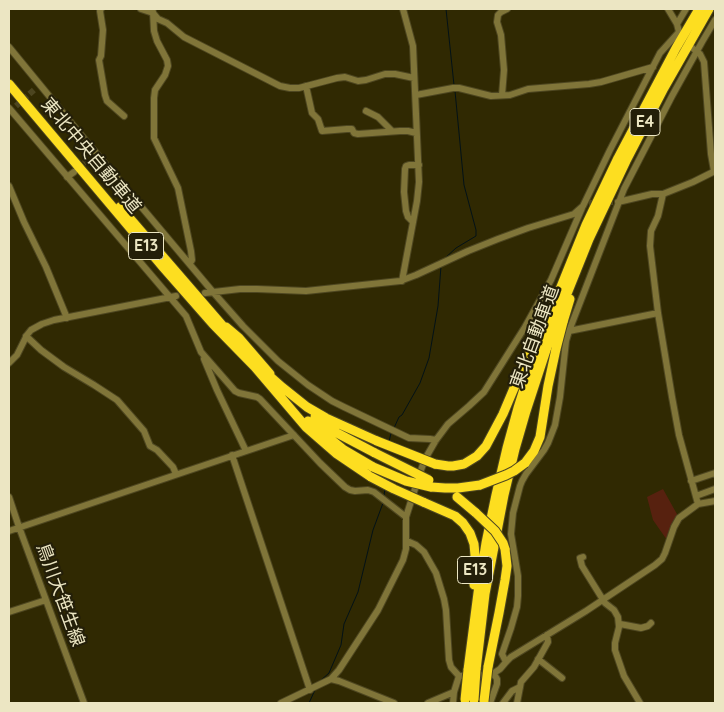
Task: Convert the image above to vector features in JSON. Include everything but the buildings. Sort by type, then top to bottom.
[{"type":"highway","name":"E4","points":[[586,225],[636,122],[699,9]]},
{"type":"highway","name":"東北自動車道","points":[[469,702],[471,669],[504,495],[515,449],[552,320],[609,195],[684,51],[709,9]]},
{"type":"highway","name":"東北中央自動車道","points":[[9,84],[163,267],[216,322],[255,367],[279,390]]},
{"type":"highway","name":"E13","points":[[279,390],[316,413],[377,441],[435,464],[448,466],[464,464],[478,456],[486,446],[544,345],[579,238],[586,225]]},
{"type":"highway","name":"E13","points":[[279,390],[309,422],[332,441],[373,466],[406,481],[458,488],[480,485],[506,475],[525,463],[534,451],[540,438],[548,386],[544,345]]},
{"type":"highway","name":"E13","points":[[279,390],[327,426],[431,483]]},
{"type":"highway","name":"E13","points":[[279,390],[306,427],[348,463],[394,489],[455,516],[466,527],[473,541],[475,560],[471,669]]},
{"type":"highway","name":"E13","points":[[457,497],[495,531],[503,543],[507,562],[487,703]]},
{"type":"street","points":[[101,9],[103,30],[99,60],[105,95],[107,101],[124,116]]},
{"type":"street","points":[[141,9],[153,11],[158,19],[184,37],[280,86],[290,88],[306,86],[336,78],[366,80],[386,74],[414,78]]},
{"type":"street","points":[[402,281],[419,182],[413,46],[403,9]]},
{"type":"street","points":[[502,95],[504,70],[501,35],[496,22],[498,15],[507,9]]},
{"type":"street","points":[[281,703],[331,679],[339,670],[378,610],[403,560],[407,540],[406,517],[425,459],[448,424],[484,392],[525,327],[551,280],[610,150],[660,53],[680,33],[668,9]]},
{"type":"street","points":[[677,24],[686,9]]},
{"type":"street","points":[[153,11],[154,31],[168,66],[165,75],[155,90],[154,138],[178,188],[191,251],[192,260],[190,263]]},
{"type":"street","points":[[506,662],[502,654],[517,607],[518,596],[518,576],[511,534],[513,513],[522,481],[548,443],[554,425],[560,397],[566,341],[569,330],[617,202],[694,50],[715,20]]},
{"type":"street","points":[[9,47],[37,87],[93,156],[190,263],[243,326],[290,372],[332,401],[394,432],[409,438],[436,440]]},
{"type":"street","points":[[617,202],[652,194],[663,194],[715,171],[710,154],[704,62],[700,54],[694,50]]},
{"type":"street","points":[[416,95],[456,88],[491,96],[515,94],[528,89],[601,82],[653,67]]},
{"type":"street","points":[[306,86],[312,113],[318,119],[322,131],[352,129],[354,133],[358,134],[392,131],[416,133]]},
{"type":"street","points":[[707,102],[715,99]]},
{"type":"street","points":[[12,108],[68,177],[173,297],[186,316],[217,390],[246,451]]},
{"type":"street","points":[[366,111],[378,117],[392,131]]},
{"type":"street","points":[[413,222],[408,217],[406,211],[404,192],[405,170],[406,166],[419,165]]},
{"type":"street","points":[[68,177],[74,172]]},
{"type":"street","points":[[9,186],[67,318]]},
{"type":"street","points":[[663,194],[650,238],[658,313],[679,435],[698,504]]},
{"type":"street","points":[[205,293],[257,289],[306,291],[402,281],[498,239],[574,214],[586,205]]},
{"type":"street","points":[[9,363],[17,356],[26,336],[36,326],[54,320],[173,297]]},
{"type":"street","points":[[569,330],[658,313]]},
{"type":"street","points":[[525,327],[566,341]]},
{"type":"street","points":[[26,336],[41,350],[117,400],[144,431],[150,446],[157,450],[173,467],[176,474]]},
{"type":"street","points":[[201,352],[235,391],[239,394],[260,399],[345,487],[350,490],[374,492],[406,517]]},
{"type":"street","points":[[9,531],[294,435]]},
{"type":"street","points":[[232,456],[314,688]]},
{"type":"street","points":[[692,481],[715,474]]},
{"type":"street","points":[[696,496],[715,490]]},
{"type":"street","name":"鳥川大笹生線","points":[[9,497],[84,703]]},
{"type":"street","points":[[459,676],[491,675],[491,670],[655,565],[666,553],[676,522],[683,514],[698,504],[715,502]]},
{"type":"street","points":[[407,540],[424,552],[436,573],[446,610],[449,660],[451,667],[459,676]]},
{"type":"street","points":[[583,557],[580,558],[582,566],[603,600],[616,613],[620,624],[614,643],[614,650],[624,676],[640,703]]},
{"type":"street","points":[[9,612],[46,600]]},
{"type":"street","points":[[620,624],[641,628],[651,623]]},
{"type":"street","points":[[517,703],[520,682],[531,671],[548,642],[548,635]]},
{"type":"street","points":[[538,659],[562,678]]},
{"type":"street","points":[[453,703],[459,676]]},
{"type":"street","points":[[331,679],[394,703]]},
{"type":"street","points":[[503,703],[512,691],[520,687]]},
{"type":"street","points":[[428,703],[454,692]]},
{"type":"shaded area","points":[[663,489],[678,516],[673,521],[667,540],[653,520],[647,497]]},
{"type":"waterway","points":[[446,9],[454,85]]},
{"type":"waterway","points":[[444,259],[456,248],[476,236],[464,185],[455,91]]},
{"type":"waterway","points":[[394,428],[420,383],[429,358],[438,306],[441,266]]},
{"type":"waterway","points":[[389,442],[391,433]]},
{"type":"waterway","points":[[384,496],[385,488]]},
{"type":"waterway","points":[[320,681],[329,673],[341,645],[344,624],[358,592],[373,530],[383,503]]},
{"type":"waterway","points":[[309,703],[315,690]]},
{"type":"tunnel","points":[[16,106],[35,89]]},
{"type":"tunnel","points":[[77,169],[90,158]]},
{"type":"tunnel","points":[[589,203],[616,202]]}]
